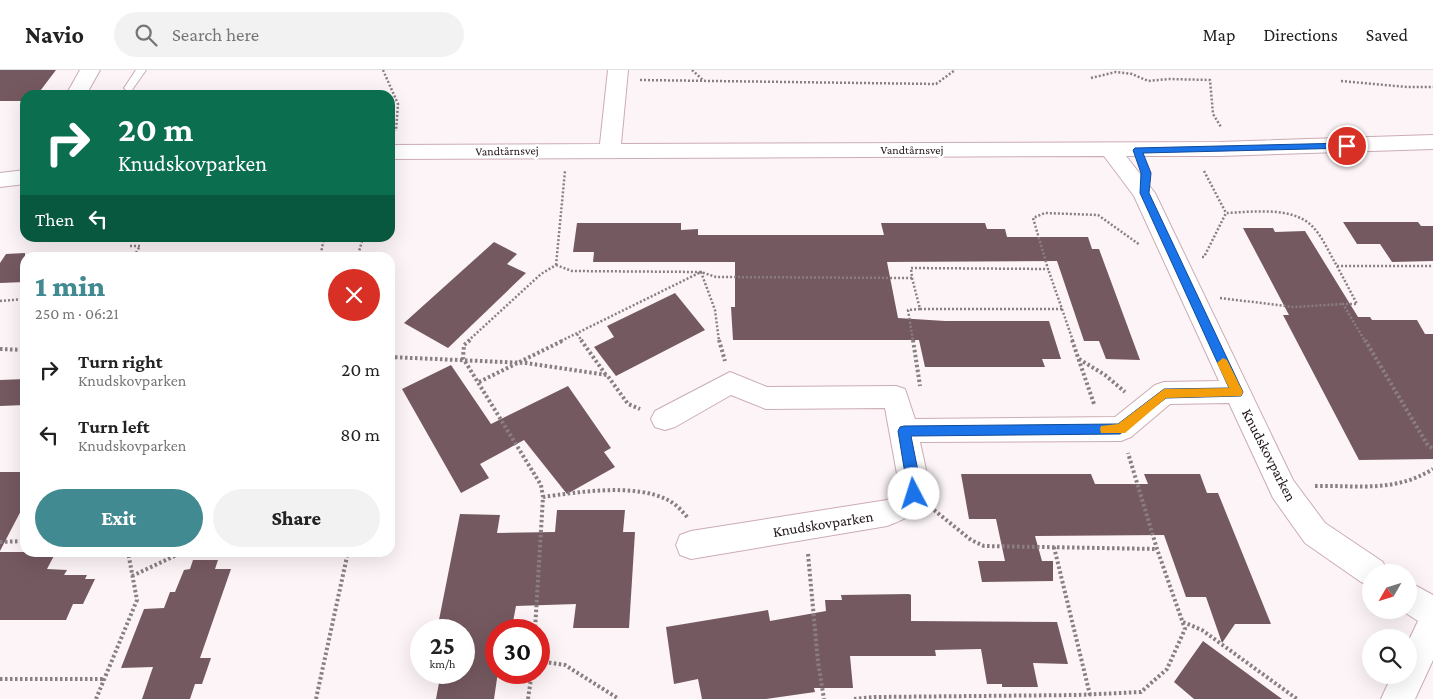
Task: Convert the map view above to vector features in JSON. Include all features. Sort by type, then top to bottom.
[{"type":"street","points":[[79,90],[90,70]]},
{"type":"street","points":[[610,150],[618,75]]},
{"type":"street","name":"Vandtårnsvej","points":[[395,152],[1138,150],[1433,142]]},
{"type":"street","name":"Knudskovparken","points":[[1110,150],[1144,193],[1282,487],[1305,521],[1321,538],[1362,565]]},
{"type":"street","name":"Knudskovparken","points":[[1138,150],[1146,173],[1144,193]]},
{"type":"street","points":[[0,180],[20,178]]},
{"type":"street","points":[[665,419],[730,383],[766,398],[896,397],[915,486],[914,494]]},
{"type":"street","name":"Knudskovparken","points":[[1120,429],[1164,393],[1237,392]]},
{"type":"street","points":[[904,431],[1120,429]]},
{"type":"street","name":"Knudskovparken","points":[[691,545],[887,513],[899,509],[914,494]]},
{"type":"street","points":[[1418,603],[1433,613]]},
{"type":"street","points":[[1401,698],[1433,624]]},
{"type":"lane","points":[[128,88],[141,70]]},
{"type":"path","points":[[383,70],[392,90]]},
{"type":"path","points":[[692,70],[704,81]]},
{"type":"path","points":[[618,75],[704,81],[936,84],[955,70]]},
{"type":"path","points":[[1091,78],[1116,72],[1132,74],[1148,81],[1169,78],[1210,80],[1213,114],[1227,149],[1226,160],[1205,161],[1201,166],[1226,213]]},
{"type":"path","points":[[1341,81],[1433,87]]},
{"type":"path","points":[[395,97],[398,104],[396,132]]},
{"type":"path","points":[[556,265],[567,151]]},
{"type":"path","points":[[1079,429],[1074,413],[1097,413],[1032,218],[1045,212],[1098,215],[1157,257],[1174,259],[1204,257],[1226,213]]},
{"type":"path","points":[[1193,298],[1225,298],[1294,307],[1357,304],[1337,266],[1312,226],[1297,217],[1280,213],[1226,213]]},
{"type":"path","points":[[130,246],[140,246],[136,252]]},
{"type":"path","points":[[556,265],[572,271],[702,272],[716,277],[912,278]]},
{"type":"path","points":[[536,619],[541,485],[463,358],[464,345],[541,274],[556,265]]},
{"type":"path","points":[[1337,266],[1433,266]]},
{"type":"path","points":[[920,309],[911,268],[1048,269]]},
{"type":"path","points":[[479,382],[702,272]]},
{"type":"path","points":[[702,272],[706,289],[715,310],[718,336],[730,383]]},
{"type":"path","points":[[0,301],[20,299]]},
{"type":"path","points":[[1343,304],[1427,444],[1433,449]]},
{"type":"path","points":[[896,397],[920,386],[908,310],[1062,309]]},
{"type":"path","points":[[577,334],[628,404],[665,419]]},
{"type":"path","points":[[0,349],[20,350]]},
{"type":"path","points":[[395,357],[463,358],[522,362],[606,376]]},
{"type":"path","points":[[1079,358],[1105,375],[1144,409]]},
{"type":"path","points":[[854,699],[874,697],[1078,697],[1141,692],[1167,669],[1185,628],[1157,549],[1120,429]]},
{"type":"path","points":[[1282,487],[1382,488],[1420,478],[1433,469]]},
{"type":"path","points":[[542,497],[577,492],[647,493],[667,499],[688,517],[691,545]]},
{"type":"path","points":[[914,494],[978,545],[1157,549]]},
{"type":"path","points":[[806,526],[818,662],[824,699]]},
{"type":"path","points":[[0,542],[20,541]]},
{"type":"path","points":[[1054,547],[1090,695]]},
{"type":"path","points":[[96,699],[137,600],[129,557]]},
{"type":"path","points":[[132,576],[172,557]]},
{"type":"path","points":[[316,699],[347,557]]},
{"type":"path","points":[[1183,622],[1202,630],[1297,699]]},
{"type":"path","points":[[550,663],[565,665],[619,699]]},
{"type":"path","points":[[0,679],[104,680]]},
{"type":"path","points":[[528,699],[530,684]]},
{"type":"building","points":[[0,70],[56,70],[41,90],[20,90],[20,101],[0,101]]},
{"type":"building","points":[[1343,222],[1418,222],[1421,226],[1433,226],[1433,261],[1392,262],[1380,244],[1357,244]]},
{"type":"building","points":[[577,223],[681,223],[681,230],[698,229],[698,235],[884,235],[881,223],[985,223],[987,229],[1005,229],[1007,237],[1088,237],[1092,249],[1099,249],[1140,360],[1106,359],[1099,341],[1084,341],[1057,261],[887,262],[898,318],[945,321],[1049,321],[1061,359],[1042,359],[1045,367],[925,367],[919,340],[733,340],[731,307],[735,307],[735,262],[593,262],[594,252],[573,252]]},
{"type":"building","points":[[1243,228],[1273,228],[1275,232],[1305,231],[1358,317],[1370,317],[1372,320],[1417,320],[1425,334],[1433,334],[1433,459],[1359,460],[1283,315],[1289,315]]},
{"type":"building","points":[[494,242],[517,254],[507,264],[526,273],[448,348],[404,323]]},
{"type":"building","points":[[20,253],[20,282],[0,283],[0,263],[6,254]]},
{"type":"building","points":[[675,293],[705,330],[616,376],[594,347],[614,337],[607,326]]},
{"type":"building","points":[[451,365],[491,424],[568,386],[611,448],[604,452],[615,467],[567,494],[524,440],[480,464],[489,478],[461,493],[402,389]]},
{"type":"building","points":[[20,379],[20,405],[0,406],[0,380]]},
{"type":"building","points":[[0,472],[20,472],[20,513],[0,551]]},
{"type":"building","points":[[961,474],[1091,474],[1095,484],[1148,484],[1144,474],[1200,474],[1207,493],[1218,493],[1271,624],[1235,624],[1222,643],[1206,597],[1186,597],[1164,535],[1035,536],[1042,561],[1053,561],[1053,581],[982,582],[978,561],[1005,561],[996,519],[969,519]]},
{"type":"building","points":[[557,510],[625,510],[623,532],[635,532],[629,628],[573,628],[576,604],[516,606],[514,619],[485,619],[485,684],[496,684],[494,699],[436,699],[439,684],[475,684],[475,619],[439,619],[460,514],[500,515],[497,533],[555,532]]},
{"type":"building","points":[[0,552],[20,552],[20,557],[53,557],[47,569],[67,570],[64,575],[87,575],[85,579],[95,579],[83,604],[73,604],[66,620],[0,620]]},
{"type":"building","points":[[193,560],[218,560],[215,569],[231,569],[200,658],[211,658],[202,684],[195,684],[190,699],[142,699],[153,667],[121,668],[144,609],[164,608],[170,592],[175,592],[184,570],[190,569]]},
{"type":"building","points":[[841,595],[911,595],[911,621],[1057,622],[1068,664],[1033,663],[1038,687],[1002,687],[1002,684],[987,684],[981,649],[935,650],[936,656],[850,656],[853,688],[814,688],[815,692],[766,699],[702,699],[698,679],[674,684],[666,627],[768,610],[770,621],[826,611],[825,600],[842,600]]},
{"type":"building","points":[[1203,641],[1282,699],[1194,699],[1174,682]]},
{"type":"slow traffic","points":[[1105,429],[1120,429],[1164,393],[1237,392],[1223,363]]},
{"type":"route","points":[[914,494],[915,486],[904,431],[1120,429],[1164,393],[1237,392],[1144,193],[1146,173],[1138,150],[1347,146]]}]
